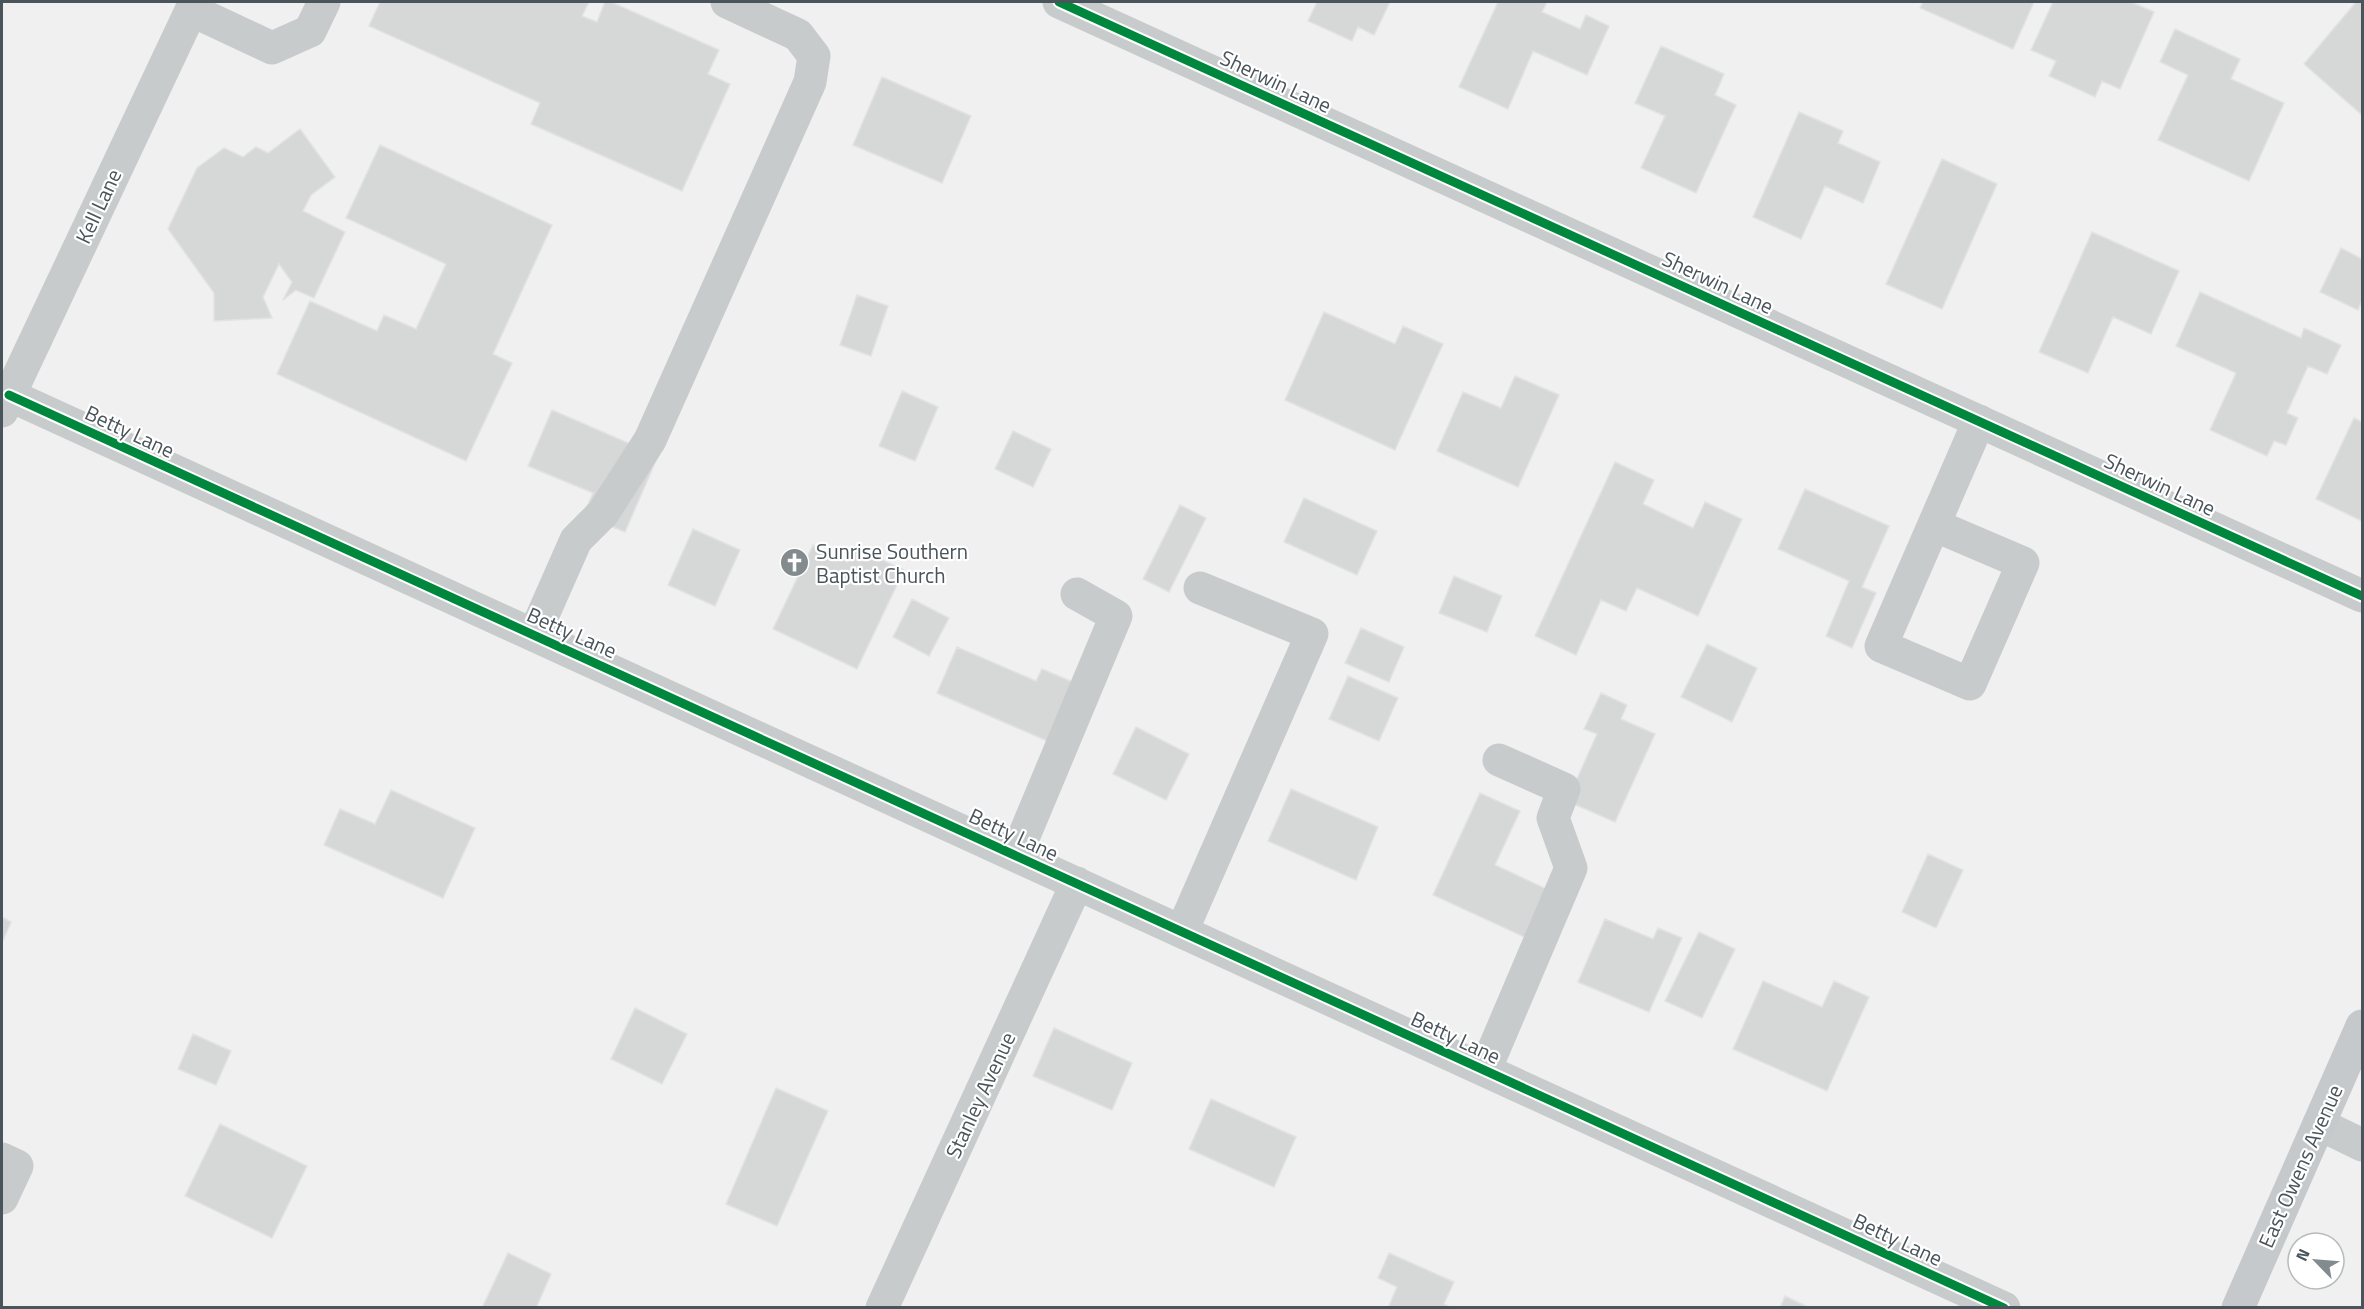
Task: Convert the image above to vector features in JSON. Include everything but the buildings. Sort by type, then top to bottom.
[{"type":"main road","name":"East Owens Avenue","points":[[2238,1308],[2362,1026]]},
{"type":"street","points":[[193,6],[272,48],[310,31],[324,2]]},
{"type":"street","points":[[534,635],[576,540],[603,513],[650,440],[810,82],[814,56],[798,35],[727,2]]},
{"type":"street","name":"Sherwin Lane","points":[[1059,2],[2362,596]]},
{"type":"street","name":"Kell Lane","points":[[5,403],[193,6]]},
{"type":"street","name":"Betty Lane","points":[[5,403],[534,635],[1485,1070],[1946,1296],[2004,1308]]},
{"type":"street","points":[[1934,525],[2023,563],[1970,684],[1881,646],[1979,421]]},
{"type":"street","points":[[1182,931],[1312,634],[1200,588]]},
{"type":"street","points":[[1016,855],[1116,616],[1077,594]]},
{"type":"street","points":[[1485,1070],[1571,868],[1552,818],[1564,789],[1499,760]]},
{"type":"street","name":"Stanley Avenue","points":[[882,1308],[1077,883]]},
{"type":"street","points":[[2319,1124],[2362,1146]]},
{"type":"street","points":[[2,1159],[17,1166],[2,1198]]},
{"type":"cycle path","points":[[1059,2],[2362,596]]},
{"type":"cycle path","points":[[9,395],[2004,1308]]},
{"type":"place","name":"Sunrise Southern Baptist Church","points":[[795,563]]}]
